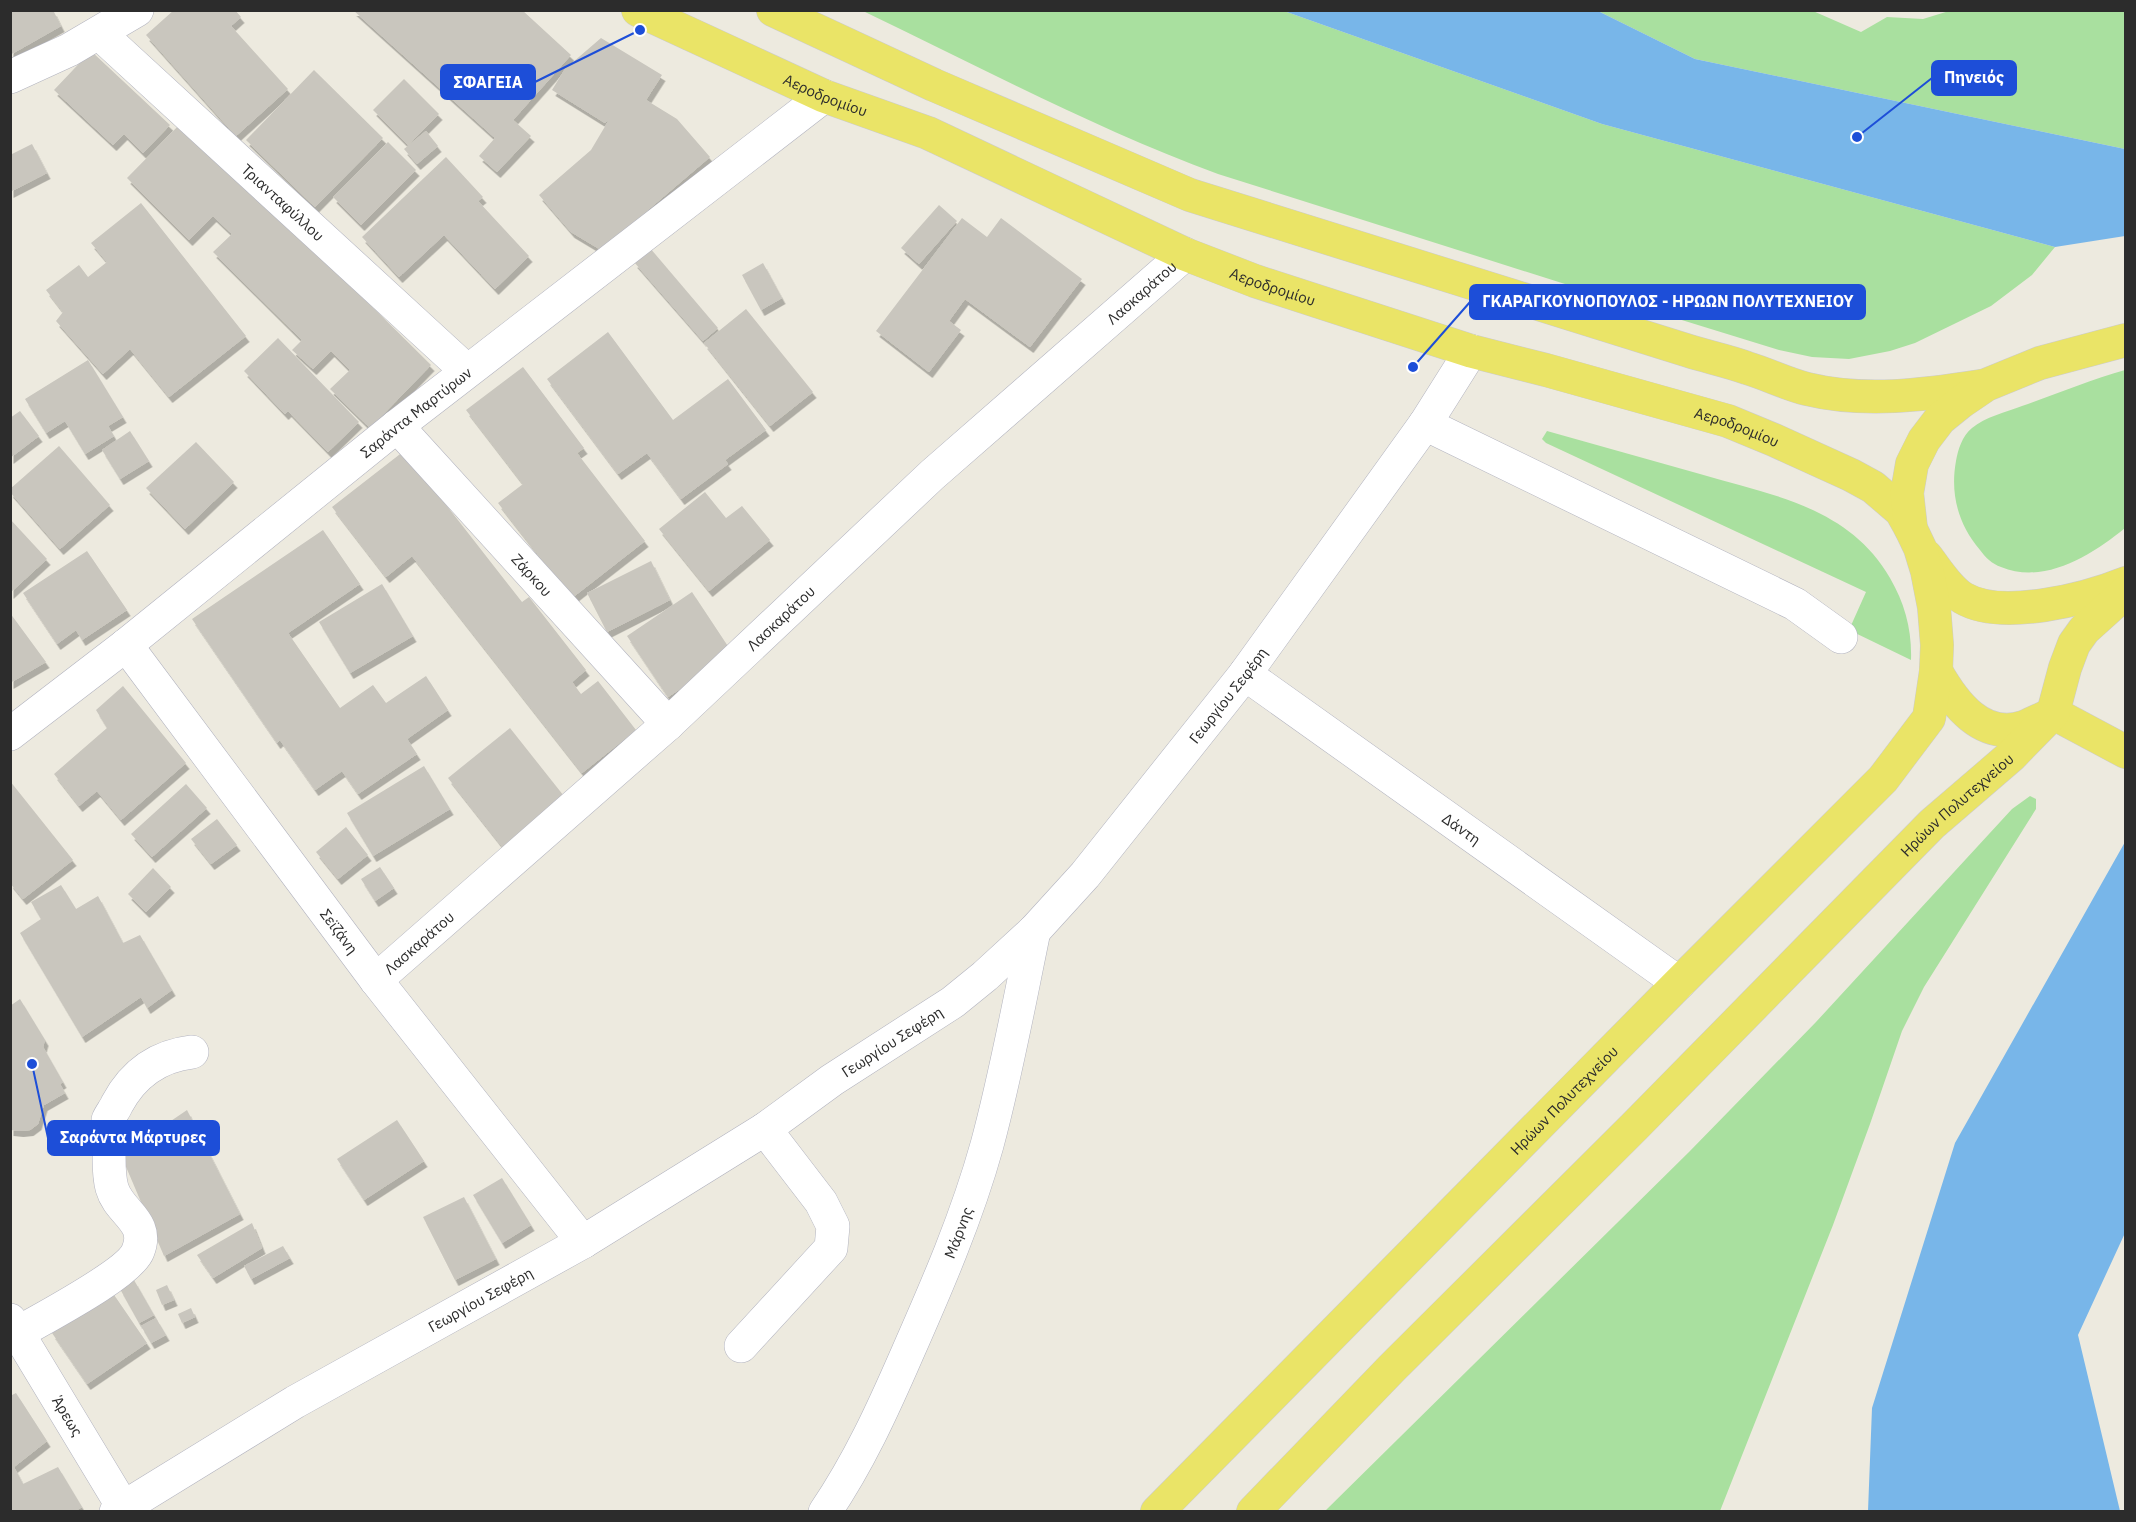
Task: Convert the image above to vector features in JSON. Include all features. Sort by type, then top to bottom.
[{"type":"main road","name":"Αεροδρομίου","points":[[638,10],[824,96],[928,133],[1185,254],[1255,281],[1471,351],[1728,421],[1774,440],[1873,487],[1901,511],[1915,538],[1953,590],[1962,597],[1984,605],[2023,607],[2049,605],[2100,593],[2126,583]]},
{"type":"main road","points":[[773,10],[934,85],[1190,195],[1745,367],[1805,389],[1837,395],[1881,397],[1946,392],[1986,385]]},
{"type":"main road","points":[[1915,538],[1907,492],[1912,464],[1924,440],[1940,419],[1986,385],[2040,363],[2126,340]]},
{"type":"main road","name":"Ηρώων Πολυτεχνείου","points":[[1157,1512],[1883,779],[1929,717],[1936,671],[1935,614],[1927,571],[1915,538]]},
{"type":"main road","points":[[1936,671],[1963,710],[1986,726],[2006,730],[2024,727],[2053,713],[2074,644],[2084,630],[2126,592]]},
{"type":"main road","points":[[2053,713],[2124,751]]},
{"type":"main road","name":"Ηρώων Πολυτεχνείου","points":[[1253,1512],[1392,1368],[1634,1127],[1932,824],[2011,756],[2053,713]]},
{"type":"street","points":[[10,77],[69,50],[137,10]]},
{"type":"street","name":"Τριανταφύλλου","points":[[99,33],[467,371]]},
{"type":"street","name":"Σαράντα Μαρτύρων","points":[[10,734],[126,645],[467,371],[824,96]]},
{"type":"street","name":"Λασκαράτου","points":[[376,980],[668,724],[932,476],[1185,254]]},
{"type":"street","name":"Γεωργίου Σεφέρη","points":[[122,1510],[295,1402],[583,1242],[765,1129],[832,1080],[953,1002],[986,976],[1034,932],[1085,875],[1245,674],[1425,424],[1471,351]]},
{"type":"street","points":[[1425,424],[1796,604],[1841,637]]},
{"type":"street","name":"Ζάρκου","points":[[397,426],[668,724]]},
{"type":"street","name":"Σεϊζάνη","points":[[126,645],[376,980],[583,1242]]},
{"type":"street","name":"Δάντη","points":[[1245,674],[1679,983]]},
{"type":"street","name":"Μάρνης","points":[[825,1512],[842,1487],[874,1428],[956,1237],[986,1148],[1004,1076],[1034,932]]},
{"type":"street","points":[[14,1326],[120,1272],[135,1258],[139,1249],[140,1234],[136,1221],[116,1200],[112,1187],[108,1162],[108,1120],[122,1095],[139,1073],[169,1057],[192,1052]]},
{"type":"street","points":[[741,1346],[831,1248],[832,1226],[822,1202],[765,1129]]},
{"type":"street","name":"Άρεως","points":[[14,1326],[122,1510]]},
{"type":"green space","points":[[863,11],[1284,11],[1602,124],[2055,247],[2032,275],[1991,306],[1915,343],[1890,351],[1849,359],[1812,357],[1779,350],[1218,174],[1083,117]]},
{"type":"green space","points":[[1598,11],[1813,11],[1861,32],[1887,17],[1923,19],[1949,11],[2125,11],[2125,149],[1695,59]]},
{"type":"green space","points":[[2125,370],[2125,528],[2083,557],[2051,570],[2018,572],[2001,567],[1986,558],[1966,530],[1955,497],[1954,473],[1963,439],[1972,428],[1989,418]]},
{"type":"green space","points":[[1547,431],[1781,497],[1831,519],[1873,554],[1890,578],[1900,598],[1906,618],[1911,660],[1849,630],[1866,592],[1546,443],[1542,439]]},
{"type":"green space","points":[[2030,796],[2036,799],[2036,809],[1924,987],[1902,1031],[1833,1225],[1720,1511],[1325,1511],[1689,1152],[1816,1022],[2012,809]]},
{"type":"water","points":[[1284,11],[1598,11],[1695,59],[2125,149],[2125,236],[2055,247],[1602,124]]},
{"type":"water","points":[[2125,842],[2125,1233],[2078,1335],[2120,1511],[1868,1511],[1872,1408],[1955,1143]]},
{"type":"building","points":[[10,10],[53,10],[61,26],[10,55]]},
{"type":"building","points":[[174,10],[235,10],[241,17],[231,26],[288,89],[236,136],[146,35]]},
{"type":"building","points":[[353,10],[522,10],[571,55],[513,120],[531,136],[497,172],[479,156],[495,138]]},
{"type":"building","points":[[601,38],[662,75],[646,100],[677,119],[710,157],[601,250],[571,232],[539,195],[591,150],[610,118],[605,123],[552,90],[565,69]]},
{"type":"building","points":[[91,51],[170,125],[143,153],[124,134],[113,145],[54,90]]},
{"type":"building","points":[[314,70],[383,138],[315,207],[246,140]]},
{"type":"building","points":[[404,79],[439,114],[408,145],[373,110]]},
{"type":"building","points":[[184,120],[431,365],[370,428],[330,389],[350,370],[331,351],[313,369],[292,350],[302,340],[213,252],[232,234],[213,216],[189,240],[127,178]]},
{"type":"building","points":[[426,131],[438,146],[417,164],[404,149]]},
{"type":"building","points":[[388,142],[416,170],[361,225],[333,197]]},
{"type":"building","points":[[32,144],[47,173],[10,192],[10,155]]},
{"type":"building","points":[[446,157],[483,197],[478,201],[529,256],[495,289],[444,235],[399,277],[362,237]]},
{"type":"building","points":[[141,203],[246,336],[169,397],[130,349],[103,374],[56,321],[63,312],[46,290],[79,265],[88,277],[107,262],[91,243]]},
{"type":"building","points":[[939,205],[957,221],[919,264],[901,248]]},
{"type":"building","points":[[962,218],[987,237],[1001,218],[1082,279],[1030,347],[965,299],[949,321],[961,330],[929,372],[876,331]]},
{"type":"building","points":[[650,248],[718,328],[703,341],[634,262]]},
{"type":"building","points":[[763,263],[782,298],[761,310],[742,275]]},
{"type":"building","points":[[746,309],[813,392],[770,426],[704,343]]},
{"type":"building","points":[[608,332],[673,420],[728,379],[766,430],[725,460],[728,464],[681,499],[647,453],[618,474],[547,379]]},
{"type":"building","points":[[278,338],[359,422],[328,452],[288,411],[285,414],[244,371]]},
{"type":"building","points":[[88,360],[123,417],[108,426],[114,436],[85,454],[65,421],[46,433],[25,399]]},
{"type":"building","points":[[523,367],[584,448],[577,453],[645,541],[572,598],[498,503],[523,484],[466,410]]},
{"type":"building","points":[[20,411],[39,436],[10,458],[10,418]]},
{"type":"building","points":[[130,431],[149,461],[120,479],[102,450]]},
{"type":"building","points":[[196,442],[234,482],[185,529],[146,488]]},
{"type":"building","points":[[59,446],[110,505],[60,549],[10,492],[10,489]]},
{"type":"building","points":[[404,451],[522,602],[529,597],[586,670],[572,682],[581,694],[598,681],[636,730],[582,773],[412,556],[386,577],[332,507]]},
{"type":"building","points":[[705,492],[726,518],[742,506],[770,540],[709,591],[659,529]]},
{"type":"building","points":[[10,519],[47,559],[10,593]]},
{"type":"building","points":[[323,530],[360,584],[288,633],[340,708],[373,685],[386,703],[426,676],[448,710],[407,739],[417,754],[358,794],[342,771],[315,790],[280,740],[277,743],[192,619]]},
{"type":"building","points":[[87,551],[127,610],[82,640],[76,630],[57,644],[23,593]]},
{"type":"building","points":[[651,561],[670,600],[607,632],[587,593]]},
{"type":"building","points":[[382,584],[413,636],[350,673],[319,622]]},
{"type":"building","points":[[692,592],[733,654],[668,697],[627,636]]},
{"type":"building","points":[[10,613],[46,662],[10,683]]},
{"type":"building","points":[[123,686],[186,763],[121,820],[97,791],[79,806],[54,774],[107,728],[96,710]]},
{"type":"building","points":[[510,728],[575,810],[512,859],[448,778]]},
{"type":"building","points":[[424,766],[450,809],[373,856],[347,813]]},
{"type":"building","points":[[10,781],[73,860],[23,899],[10,883]]},
{"type":"building","points":[[186,784],[207,808],[152,857],[131,834]]},
{"type":"building","points":[[217,819],[237,845],[211,864],[191,839]]},
{"type":"building","points":[[346,827],[368,855],[338,879],[316,852]]},
{"type":"building","points":[[380,867],[394,888],[375,901],[361,879]]},
{"type":"building","points":[[153,868],[171,887],[146,912],[128,894]]},
{"type":"building","points":[[61,885],[76,909],[98,896],[123,943],[140,935],[172,990],[147,1008],[141,997],[82,1037],[20,933],[41,919],[31,902]]},
{"type":"building","points":[[20,999],[45,1040],[43,1047],[63,1082],[60,1084],[65,1093],[44,1105],[38,1124],[30,1130],[20,1131],[10,1130],[10,1006]]},
{"type":"building","points":[[187,1110],[240,1214],[164,1256],[121,1155]]},
{"type":"building","points":[[397,1120],[424,1161],[364,1200],[337,1159]]},
{"type":"building","points":[[502,1178],[531,1225],[502,1243],[473,1195]]},
{"type":"building","points":[[464,1197],[496,1259],[455,1280],[423,1217]]},
{"type":"building","points":[[252,1223],[262,1248],[213,1278],[197,1255]]},
{"type":"building","points":[[283,1246],[290,1258],[251,1279],[244,1266]]},
{"type":"building","points":[[134,1280],[154,1315],[139,1323],[120,1289]]},
{"type":"building","points":[[167,1285],[174,1300],[162,1305],[156,1290]]},
{"type":"building","points":[[112,1292],[147,1343],[87,1384],[52,1333]]},
{"type":"building","points":[[191,1308],[195,1317],[182,1323],[178,1314]]},
{"type":"building","points":[[156,1318],[166,1335],[151,1343],[141,1326]]},
{"type":"building","points":[[16,1393],[47,1441],[14,1467],[23,1484],[58,1467],[82,1507],[74,1512],[10,1512],[10,1396]]},
{"type":"place","name":"ΣΦΑΓΕΙΑ","points":[[640,30]]},
{"type":"place","name":"Πηνειός","points":[[1857,137]]},
{"type":"place","name":"ΓΚΑΡΑΓΚΟΥΝΟΠΟΥΛΟΣ - ΗΡΩΩΝ ΠΟΛΥΤΕΧΝΕΙΟΥ","points":[[1413,367]]},
{"type":"place","name":"Σαράντα Μάρτυρες","points":[[32,1064]]}]
